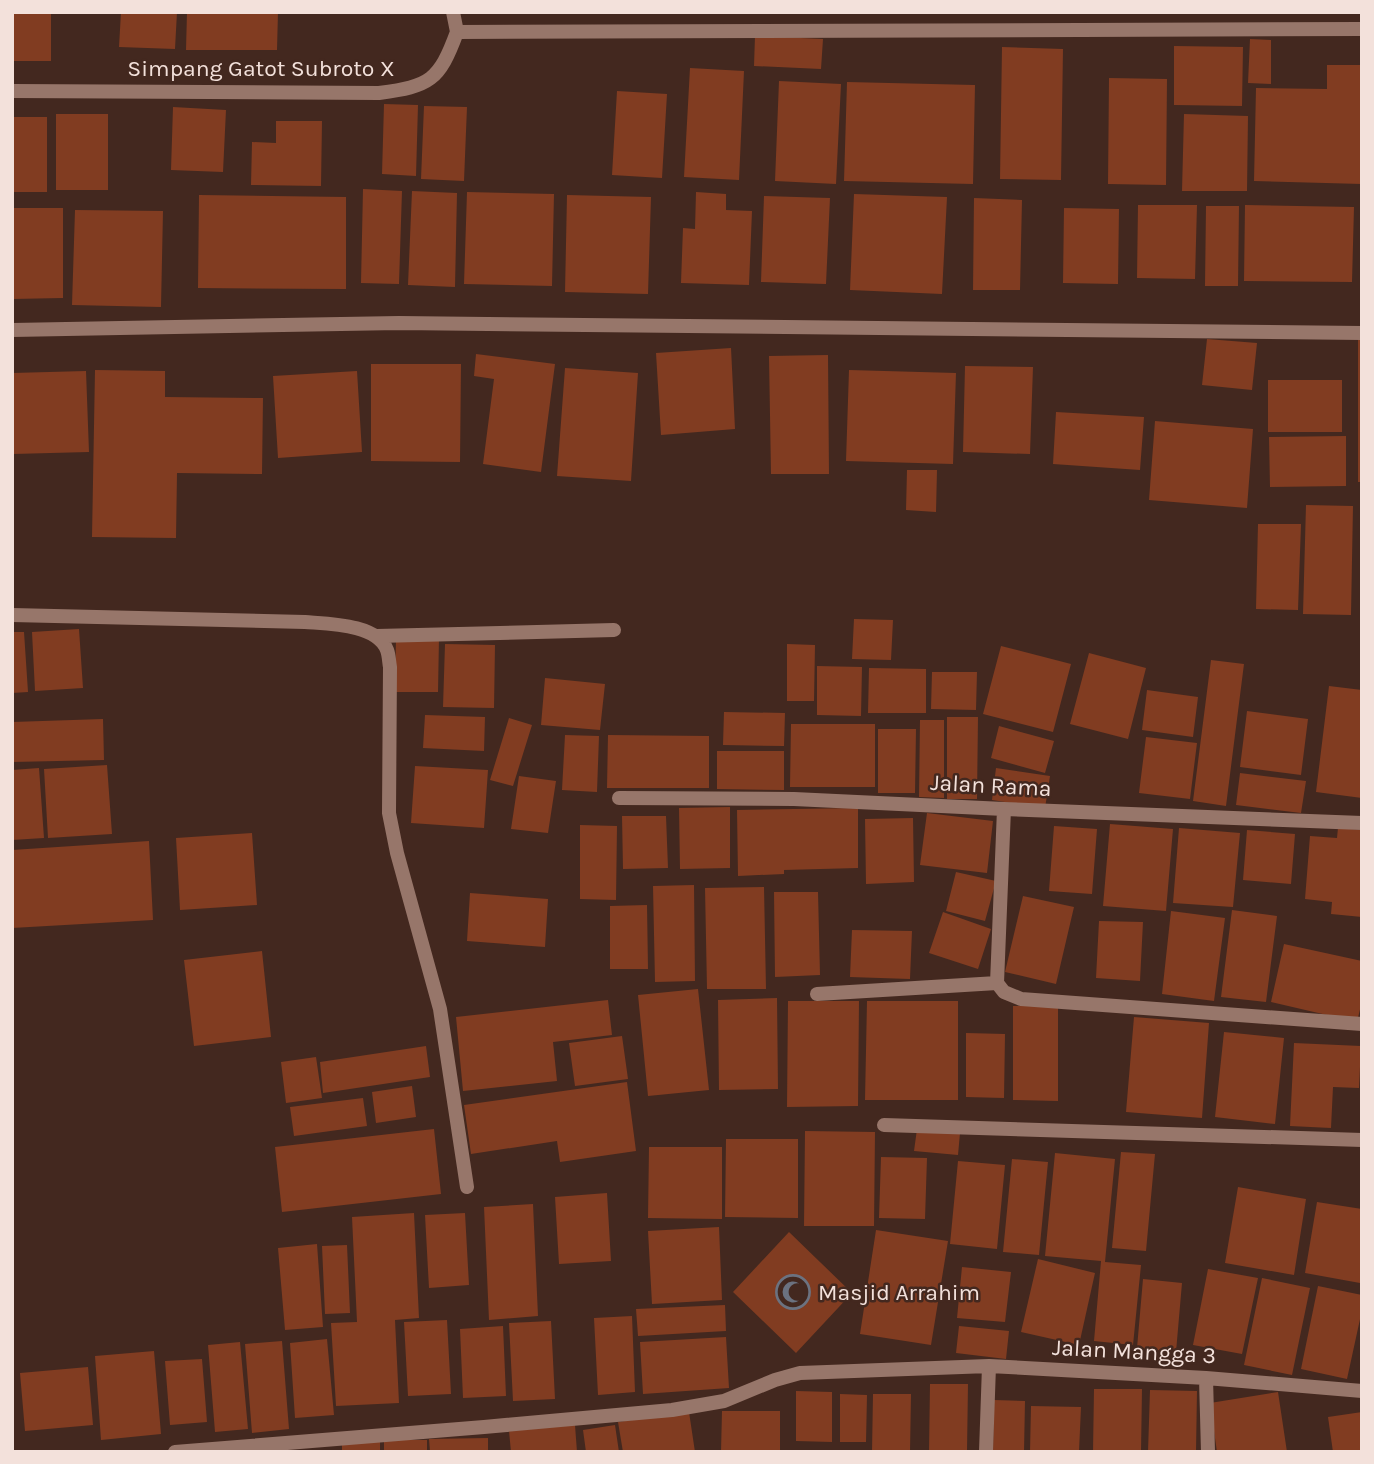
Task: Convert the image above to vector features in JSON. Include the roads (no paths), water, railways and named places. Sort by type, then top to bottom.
[{"type":"street","points":[[453,12],[457,32],[1362,29]]},
{"type":"street","name":"Simpang Gatot Subroto X","points":[[12,91],[379,93],[410,89],[435,76],[447,58],[457,32]]},
{"type":"street","points":[[12,330],[399,323],[1362,333]]},
{"type":"street","points":[[12,615],[305,622],[344,625],[377,636],[614,630]]},
{"type":"street","points":[[377,636],[387,650],[390,667],[389,813],[397,853],[440,1009],[467,1187]]},
{"type":"street","name":"Jalan Rama","points":[[619,799],[794,799],[1362,823]]},
{"type":"street","points":[[1004,809],[997,983],[1004,992],[1021,999],[1362,1024]]},
{"type":"street","points":[[817,994],[997,983]]},
{"type":"street","points":[[884,1125],[1362,1140]]},
{"type":"street","points":[[986,1452],[989,1366]]},
{"type":"street","name":"Jalan Mangga 3","points":[[175,1452],[672,1410],[724,1401],[800,1373],[989,1366],[1206,1378],[1362,1391]]},
{"type":"street","points":[[1206,1378],[1208,1452]]},
{"type":"place","name":"Masjid Arrahim","points":[[793,1292]]}]
